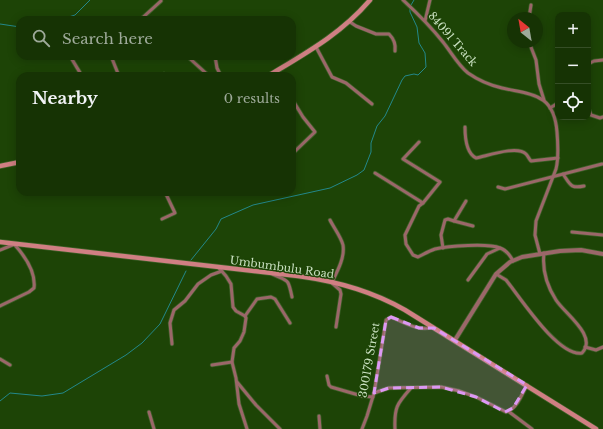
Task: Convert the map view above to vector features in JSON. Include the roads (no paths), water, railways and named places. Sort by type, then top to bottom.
[{"type":"main road","points":[[296,59],[335,34],[350,22],[370,0]]},
{"type":"main road","points":[[276,71],[294,60]]},
{"type":"main road","points":[[0,166],[16,163]]},
{"type":"main road","name":"Umbumbulu Road","points":[[0,242],[268,273],[332,282],[357,289],[387,300],[527,385],[596,429]]},
{"type":"street","name":"84091 Track","points":[[403,0],[425,21],[463,68],[473,76],[489,84],[538,96],[550,108],[557,129],[558,158],[554,176],[535,227],[535,235],[542,254],[547,281],[560,305],[583,331],[586,337],[585,347]]},
{"type":"street","points":[[425,21],[430,0]]},
{"type":"street","points":[[145,16],[162,1]]},
{"type":"street","points":[[530,12],[531,6]]},
{"type":"street","points":[[350,22],[376,34],[389,34],[396,45],[395,51]]},
{"type":"street","points":[[316,47],[332,77],[346,83],[372,104]]},
{"type":"street","points":[[531,48],[536,60],[539,84],[544,101]]},
{"type":"street","points":[[72,60],[80,72]]},
{"type":"street","points":[[113,60],[117,72]]},
{"type":"street","points":[[191,60],[205,72]]},
{"type":"street","points":[[216,60],[219,72]]},
{"type":"street","points":[[591,62],[603,60]]},
{"type":"street","points":[[550,108],[555,105]]},
{"type":"street","points":[[296,106],[315,132],[296,150]]},
{"type":"street","points":[[591,115],[600,118],[603,117]]},
{"type":"street","points":[[465,127],[466,141],[470,152],[476,158],[502,152],[520,151],[526,154],[531,161],[558,158]]},
{"type":"street","points":[[419,142],[403,159],[440,182],[418,208],[405,235],[406,244],[413,255],[418,257],[433,250],[443,248],[487,246],[502,249],[513,261]]},
{"type":"street","points":[[498,187],[505,189],[602,164]]},
{"type":"street","points":[[374,173],[423,203]]},
{"type":"street","points":[[563,174],[575,188],[584,186]]},
{"type":"street","points":[[162,219],[175,213],[167,196]]},
{"type":"street","points":[[454,220],[466,201]]},
{"type":"street","points":[[443,248],[441,235],[444,222],[447,219],[473,226]]},
{"type":"street","points":[[330,220],[343,246],[343,253],[338,270],[332,282],[340,290],[341,294],[336,327]]},
{"type":"street","points":[[572,232],[603,235]]},
{"type":"street","points":[[0,250],[15,244],[28,265],[33,279],[34,288],[0,306]]},
{"type":"street","points":[[468,280],[487,254],[502,249]]},
{"type":"street","points":[[454,340],[496,274],[513,261],[542,254],[577,250],[603,254]]},
{"type":"street","points":[[218,267],[231,284],[233,307],[236,311],[245,316]]},
{"type":"street","points":[[172,344],[170,323],[174,310],[185,301],[198,284],[211,275],[222,271]]},
{"type":"street","points":[[268,273],[286,280],[289,284],[292,297]]},
{"type":"street","points":[[496,274],[506,280],[546,331],[568,350],[578,354],[582,353],[585,347],[596,350],[603,347]]},
{"type":"street","points":[[247,429],[239,404],[237,382],[232,362],[234,348],[240,341],[244,332],[245,316],[257,299],[272,297],[276,299],[290,323]]},
{"type":"street","name":"300179 Street","points":[[364,428],[373,395],[386,320],[389,317],[392,317],[422,328],[428,329],[433,327]]},
{"type":"street","points":[[0,359],[10,365]]},
{"type":"street","points":[[212,365],[232,362]]},
{"type":"street","points":[[327,376],[328,382],[332,387],[362,396],[373,395],[388,388],[450,388],[476,397],[503,411],[508,411],[532,429]]},
{"type":"street","points":[[237,382],[256,405],[280,429]]},
{"type":"street","points":[[508,411],[516,404],[527,385]]},
{"type":"street","points":[[395,429],[394,415],[396,407],[412,388]]},
{"type":"street","points":[[149,412],[154,429]]},
{"type":"street","points":[[319,416],[320,429]]},
{"type":"waterway","points":[[72,16],[75,15],[90,0]]},
{"type":"waterway","points":[[411,5],[414,0]]},
{"type":"waterway","points":[[296,196],[330,188],[364,170],[371,152],[371,143],[377,126],[385,116],[402,80],[405,76],[414,74],[418,75],[426,67],[425,53],[419,43],[417,27],[410,12],[410,8]]},
{"type":"waterway","points":[[0,24],[16,26]]},
{"type":"waterway","points":[[191,260],[216,229],[221,219],[253,205],[294,196]]},
{"type":"waterway","points":[[0,401],[10,393],[42,396],[63,393],[126,355],[142,343],[160,324],[186,271]]}]
